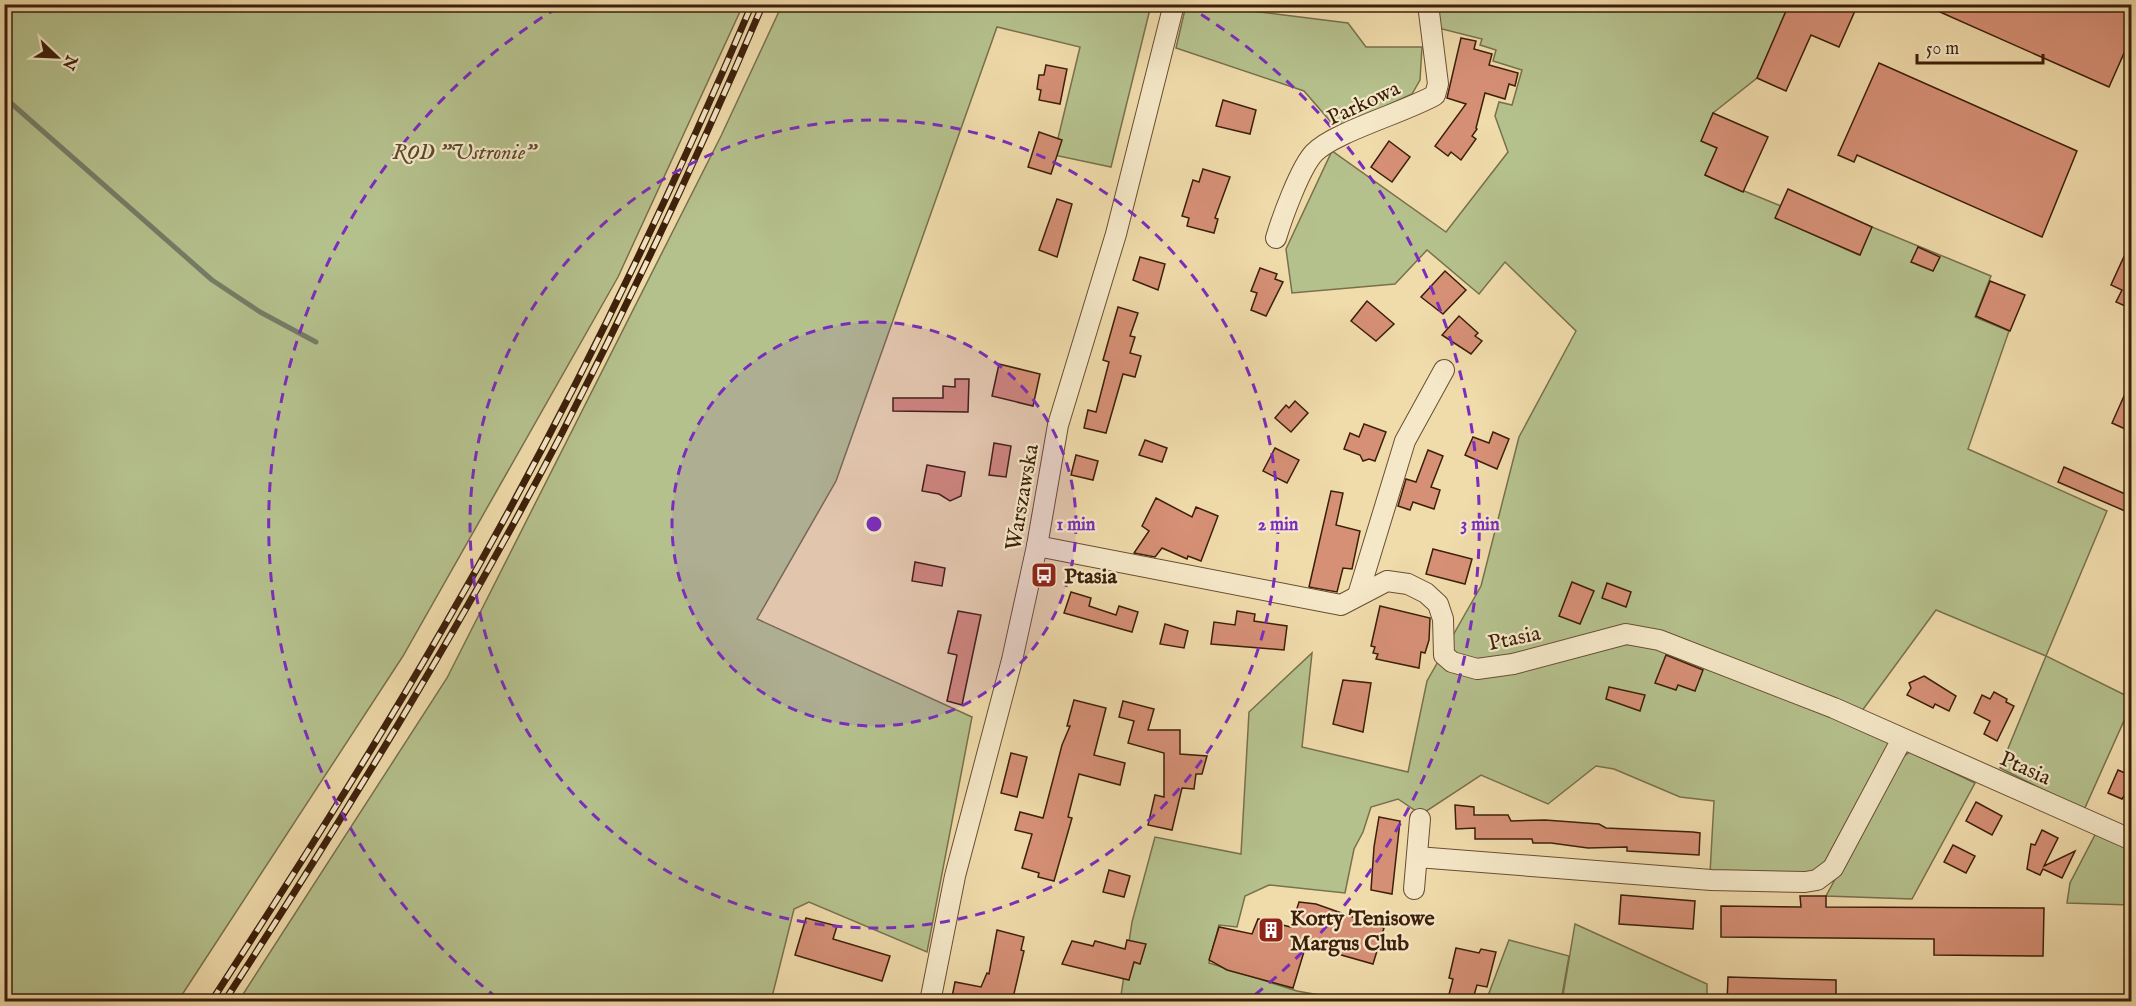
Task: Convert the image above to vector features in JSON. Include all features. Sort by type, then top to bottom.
[{"type":"street","name":"Warszawska","points":[[930,1002],[955,876],[1009,671],[1037,546],[1058,425],[1116,234],[1174,4]]},
{"type":"street","name":"Parkowa","points":[[1276,238],[1286,207],[1314,153],[1342,137],[1435,95],[1438,84],[1428,4]]},
{"type":"street","points":[[1358,595],[1405,441],[1444,370]]},
{"type":"street","name":"Ptasia","points":[[1037,546],[1317,603],[1341,605],[1387,581],[1408,584],[1426,593],[1438,604],[1443,619],[1444,655],[1452,662],[1478,669],[1513,664],[1626,634],[1659,640],[1834,708],[2132,840]]},
{"type":"street","points":[[1417,857],[1700,879],[1817,880],[1833,868],[1902,739]]},
{"type":"street","points":[[1414,889],[1420,819]]},
{"type":"green space","name":"ROD \"Ustronie\"","points":[[5,4],[743,5],[618,277],[403,656],[178,1001],[5,1001]]},
{"type":"green space","points":[[782,5],[1151,5],[1111,167],[1054,155],[1080,47],[997,27],[836,481],[757,619],[972,717],[927,952],[809,902],[794,909],[771,1001],[238,1002],[447,678],[721,136]]},
{"type":"green space","points":[[1186,5],[1228,5],[1228,8],[1348,23],[1366,47],[1422,47],[1420,80],[1412,94],[1337,129],[1304,91],[1176,48]]},
{"type":"green space","points":[[1431,5],[1789,5],[1757,78],[1713,113],[1717,148],[1705,175],[1781,206],[1776,218],[1859,255],[1872,227],[1991,276],[1975,317],[2009,331],[1968,449],[2107,511],[2046,656],[1936,610],[1853,723],[1890,742],[1822,867],[1812,873],[1710,873],[1714,801],[1680,797],[1614,769],[1596,766],[1548,804],[1481,775],[1425,812],[1416,811],[1398,799],[1371,807],[1363,832],[1354,849],[1345,893],[1269,885],[1245,896],[1237,927],[1219,925],[1209,963],[1297,991],[1353,1001],[1120,1002],[1132,922],[1155,837],[1241,854],[1249,712],[1312,653],[1302,747],[1408,772],[1427,681],[1481,586],[1519,437],[1576,331],[1505,262],[1479,294],[1427,250],[1395,284],[1292,293],[1286,249],[1332,151],[1446,232],[1508,152],[1495,116],[1499,102],[1512,105],[1522,70],[1493,61],[1496,50],[1480,45],[1482,39],[1434,27]]},
{"type":"green space","points":[[2046,656],[2131,698],[2131,705],[2084,810],[2000,768]]},
{"type":"green space","points":[[1910,752],[1975,783],[1912,899],[1826,896],[1900,759]]},
{"type":"green space","points":[[2096,833],[2131,850],[2131,905],[2067,903],[2070,883]]},
{"type":"green space","points":[[1575,924],[1707,984],[1707,1001],[1562,1001]]},
{"type":"green space","points":[[1509,940],[1569,956],[1561,1001],[1486,1001]]},
{"type":"building","points":[[1789,4],[1858,4],[1839,47],[1811,35],[1786,91],[1757,78]]},
{"type":"building","points":[[1922,4],[2132,4],[2132,35],[2109,87]]},
{"type":"building","points":[[1461,38],[1476,41],[1474,49],[1492,54],[1489,65],[1518,73],[1515,86],[1509,84],[1505,99],[1485,93],[1477,129],[1472,136],[1476,139],[1461,160],[1451,152],[1448,156],[1435,146],[1466,104],[1447,98]]},
{"type":"building","points":[[1879,63],[2077,151],[2042,237],[1857,155],[1854,162],[1838,155]]},
{"type":"building","points":[[1046,65],[1067,69],[1060,104],[1039,100],[1041,90],[1037,89],[1039,75],[1044,75]]},
{"type":"building","points":[[1223,100],[1256,110],[1250,134],[1216,126]]},
{"type":"building","points":[[1713,113],[1768,137],[1743,192],[1705,175],[1717,148],[1701,141]]},
{"type":"building","points":[[1039,132],[1062,140],[1051,174],[1028,167]]},
{"type":"building","points":[[1389,141],[1410,157],[1392,182],[1371,167]]},
{"type":"building","points":[[1203,169],[1230,177],[1215,218],[1218,219],[1214,233],[1187,226],[1189,218],[1182,216],[1193,180],[1199,182]]},
{"type":"building","points":[[1788,189],[1872,227],[1860,255],[1775,218]]},
{"type":"building","points":[[1057,199],[1072,204],[1057,257],[1039,250]]},
{"type":"building","points":[[2132,239],[2132,309],[2116,302],[2122,290],[2111,285]]},
{"type":"building","points":[[1918,247],[1940,257],[1933,271],[1911,262]]},
{"type":"building","points":[[1140,257],[1165,264],[1158,290],[1133,280]]},
{"type":"building","points":[[1260,268],[1277,274],[1275,279],[1283,282],[1266,316],[1251,310],[1257,293],[1251,291]]},
{"type":"building","points":[[1445,271],[1466,290],[1443,314],[1421,297]]},
{"type":"building","points":[[1990,281],[2025,295],[2010,331],[1976,316]]},
{"type":"building","points":[[1367,301],[1394,324],[1376,341],[1351,321]]},
{"type":"building","points":[[1118,307],[1138,313],[1130,336],[1135,337],[1130,353],[1141,356],[1135,377],[1123,374],[1106,433],[1084,428],[1088,410],[1096,412],[1109,362],[1103,360]]},
{"type":"building","points":[[1459,316],[1478,333],[1475,336],[1482,341],[1471,354],[1442,335]]},
{"type":"building","points":[[999,364],[1040,374],[1033,406],[992,396]]},
{"type":"building","points":[[2132,378],[2132,432],[2112,423]]},
{"type":"building","points":[[955,379],[969,379],[968,412],[893,411],[893,398],[943,398],[943,386],[955,387]]},
{"type":"building","points":[[1295,401],[1308,413],[1291,432],[1275,418],[1286,405],[1289,408]]},
{"type":"building","points":[[1364,424],[1386,432],[1375,461],[1369,459],[1363,461],[1360,455],[1344,449],[1350,433],[1359,437]]},
{"type":"building","points":[[1493,432],[1509,439],[1497,469],[1465,455],[1473,437],[1489,443]]},
{"type":"building","points":[[1145,440],[1167,448],[1162,462],[1139,455]]},
{"type":"building","points":[[994,443],[1011,446],[1006,477],[989,475]]},
{"type":"building","points":[[1275,448],[1299,460],[1287,483],[1263,471]]},
{"type":"building","points":[[1428,450],[1443,456],[1431,487],[1440,490],[1434,509],[1413,502],[1410,510],[1398,506],[1406,479],[1416,482]]},
{"type":"building","points":[[1076,455],[1098,461],[1093,480],[1071,475]]},
{"type":"building","points":[[927,465],[965,472],[961,496],[950,501],[939,494],[922,491]]},
{"type":"building","points":[[2064,467],[2132,497],[2132,514],[2058,482]]},
{"type":"building","points":[[1331,491],[1343,493],[1336,525],[1360,531],[1352,569],[1343,568],[1337,592],[1309,587]]},
{"type":"building","points":[[1156,498],[1192,517],[1196,507],[1218,516],[1201,561],[1188,556],[1187,559],[1162,548],[1155,557],[1134,553],[1149,531],[1142,526]]},
{"type":"building","points":[[1433,549],[1472,559],[1465,584],[1426,574]]},
{"type":"building","points":[[915,562],[945,568],[942,586],[912,581]]},
{"type":"building","points":[[1572,582],[1594,591],[1580,624],[1559,616]]},
{"type":"building","points":[[1607,583],[1631,592],[1626,607],[1602,598]]},
{"type":"building","points":[[1071,592],[1091,598],[1089,606],[1116,615],[1119,606],[1138,612],[1132,632],[1064,613]]},
{"type":"building","points":[[1380,606],[1430,618],[1429,640],[1425,653],[1421,652],[1419,668],[1376,659],[1378,654],[1373,653],[1375,647],[1371,646]]},
{"type":"building","points":[[958,611],[981,615],[962,705],[947,701],[957,655],[948,653]]},
{"type":"building","points":[[1237,611],[1255,614],[1254,621],[1287,626],[1284,650],[1211,644],[1214,622],[1235,625]]},
{"type":"building","points":[[1165,624],[1188,631],[1184,648],[1160,644]]},
{"type":"building","points":[[1666,655],[1703,670],[1695,691],[1678,685],[1676,690],[1655,683]]},
{"type":"building","points":[[1924,676],[1956,696],[1949,711],[1935,704],[1933,708],[1907,695],[1911,688],[1909,683]]},
{"type":"building","points":[[1343,680],[1371,683],[1363,732],[1333,724]]},
{"type":"building","points":[[1609,687],[1645,695],[1640,711],[1606,699]]},
{"type":"building","points":[[1994,692],[2014,706],[1997,741],[1984,734],[1990,721],[1974,713],[1982,695],[1990,699]]},
{"type":"building","points":[[1074,700],[1106,708],[1094,755],[1125,763],[1120,785],[1079,774],[1068,817],[1072,818],[1054,881],[1038,877],[1039,873],[1022,868],[1032,834],[1015,830],[1020,812],[1043,818],[1062,745],[1070,726],[1067,726]]},
{"type":"building","points":[[1123,701],[1154,709],[1148,730],[1180,730],[1180,754],[1207,756],[1202,774],[1196,774],[1194,789],[1182,788],[1172,830],[1148,825],[1155,795],[1164,797],[1164,753],[1128,743],[1134,721],[1119,717]]},
{"type":"building","points":[[1011,753],[1027,757],[1017,797],[1001,793]]},
{"type":"building","points":[[2118,770],[2132,776],[2132,800],[2124,796],[2122,799],[2108,793]]},
{"type":"building","points":[[1976,802],[2002,816],[1992,835],[1966,821]]},
{"type":"building","points":[[1455,805],[1474,807],[1474,815],[1508,815],[1511,821],[1545,820],[1599,824],[1606,828],[1700,833],[1699,855],[1627,851],[1627,847],[1588,848],[1533,843],[1532,839],[1475,839],[1475,828],[1456,829]]},
{"type":"building","points":[[1379,817],[1400,821],[1392,894],[1371,890]]},
{"type":"building","points":[[2042,830],[2058,838],[2044,866],[2075,851],[2062,878],[2043,869],[2040,875],[2027,869],[2031,844],[2035,845]]},
{"type":"building","points":[[1953,845],[1975,856],[1966,873],[1944,862]]},
{"type":"building","points":[[1109,870],[1130,876],[1124,897],[1103,892]]},
{"type":"building","points":[[1621,895],[1695,901],[1693,929],[1619,924]]},
{"type":"building","points":[[1800,896],[1826,896],[1826,907],[2044,908],[2043,956],[1934,955],[1934,939],[1721,937],[1721,906],[1801,907]]},
{"type":"building","points":[[1299,902],[1316,904],[1384,928],[1373,964],[1306,945],[1293,988],[1227,970],[1209,960],[1219,927],[1252,934],[1258,919],[1291,927]]},
{"type":"building","points":[[806,918],[837,926],[833,939],[890,956],[882,981],[795,955]]},
{"type":"building","points":[[997,930],[1024,937],[1021,950],[1024,951],[1012,1002],[971,1002],[952,997],[955,982],[981,987],[987,973],[989,974]]},
{"type":"building","points":[[1127,940],[1146,944],[1140,964],[1134,962],[1129,980],[1062,964],[1072,941],[1093,946],[1095,941],[1125,949]]},
{"type":"building","points":[[1456,948],[1479,953],[1481,949],[1496,952],[1487,987],[1477,985],[1472,1002],[1447,1002],[1453,979],[1449,978]]},
{"type":"building","points":[[1728,977],[1836,980],[1836,1002],[1727,1002]]},
{"type":"waterway","points":[[4,97],[212,280],[260,312],[316,342]]},
{"type":"railway","points":[[211,1002],[389,719],[446,623],[530,472],[646,241],[752,4]]},
{"type":"railway","points":[[224,1002],[400,722],[523,506],[641,274],[763,4]]},
{"type":"place","name":"Ptasia","points":[[1044,575]]},
{"type":"place","name":"Korty Tenisowe Margus Club","points":[[1271,930]]}]
